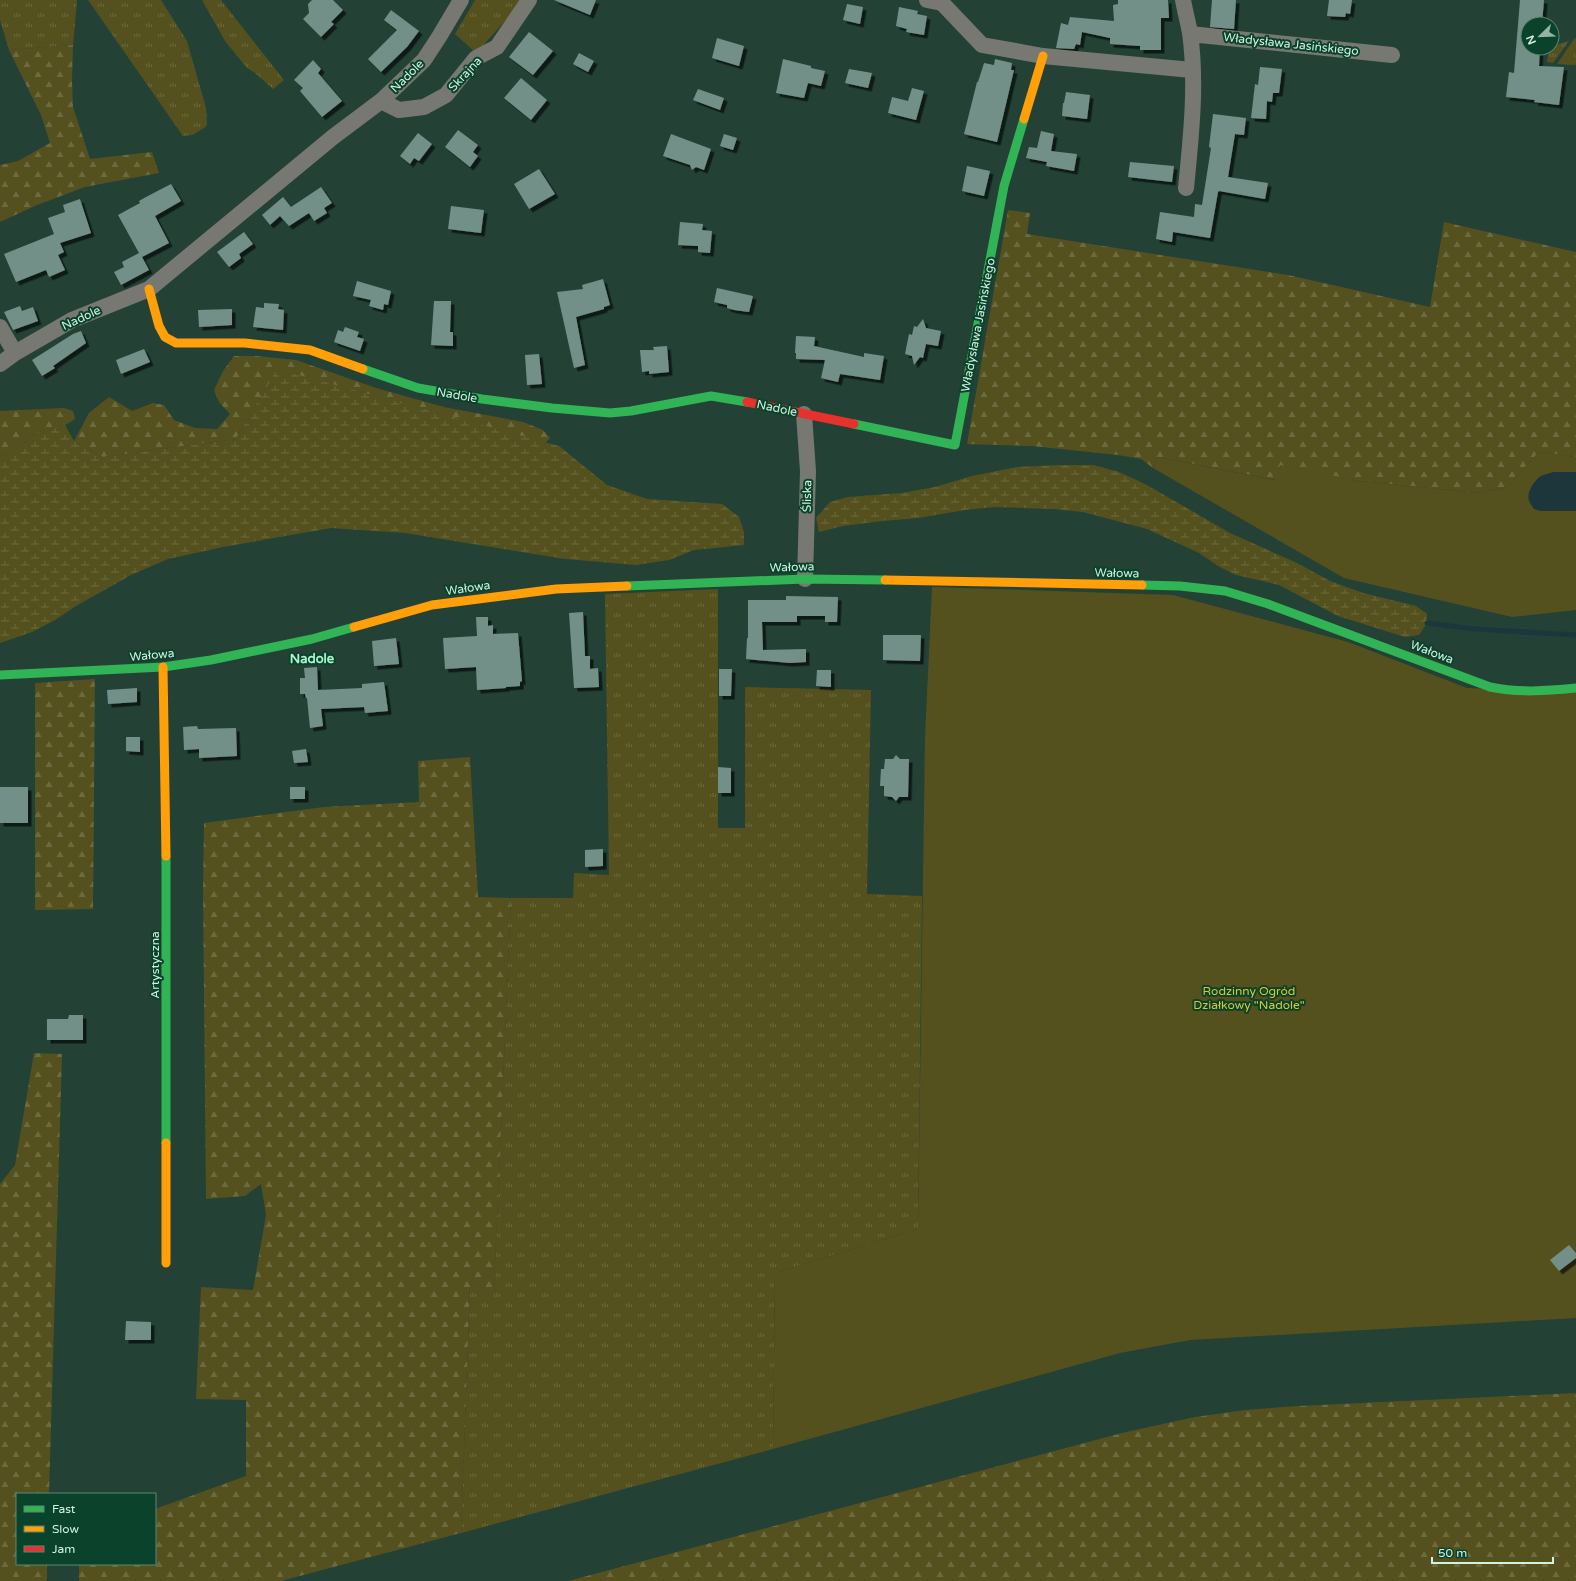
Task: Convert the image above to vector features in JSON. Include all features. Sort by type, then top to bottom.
[{"type":"street","name":"Nadole","points":[[0,364],[15,352],[72,320],[149,288],[333,137],[381,101],[424,60],[461,0]]},
{"type":"street","name":"Skrajna","points":[[381,101],[398,110],[424,107],[446,95],[476,58],[497,47],[529,0]]},
{"type":"street","points":[[927,0],[942,3],[982,45],[1043,56],[1192,70]]},
{"type":"street","points":[[1183,0],[1190,34],[1193,117],[1186,188]]},
{"type":"street","name":"Władysława Jasińskiego","points":[[1190,34],[1392,55]]},
{"type":"street","name":"Władysława Jasińskiego","points":[[804,414],[955,445],[1004,186],[1043,56]]},
{"type":"street","name":"Nadole","points":[[149,288],[159,326],[165,337],[176,343],[245,343],[310,350],[418,388],[482,399],[552,408],[610,413],[631,411],[711,396],[770,406],[804,414]]},
{"type":"street","points":[[0,327],[15,352]]},
{"type":"street","name":"Śliska","points":[[804,414],[808,471],[805,579]]},
{"type":"street","name":"Wałowa","points":[[0,676],[163,667],[263,650],[312,639],[432,605],[556,589],[805,579],[1180,586],[1225,591],[1268,604],[1490,687],[1516,692],[1538,692],[1576,688]]},
{"type":"street","name":"Artystyczna","points":[[163,667],[167,892],[166,1263]]},
{"type":"green space","points":[[0,0],[77,0],[73,45],[9,50],[0,20]]},
{"type":"green space","points":[[88,0],[161,0],[187,41],[206,108],[207,125],[204,128],[192,135],[183,136]]},
{"type":"green space","points":[[202,0],[221,0],[284,80],[273,89],[247,68],[225,41]]},
{"type":"green space","points":[[475,0],[524,0],[476,53],[455,34]]},
{"type":"green space","points":[[1576,38],[1576,65],[1557,64],[1574,39]]},
{"type":"green space","points":[[1569,41],[1560,53],[1560,44]]},
{"type":"green space","points":[[73,45],[73,107],[90,159],[152,152],[159,173],[85,187],[37,205],[0,222],[0,165],[18,161],[50,143],[41,115],[9,50]]},
{"type":"green space","points":[[1548,56],[1558,56],[1553,63],[1547,62]]},
{"type":"green space","points":[[1008,210],[1030,213],[1027,234],[1288,275],[1430,307],[1444,222],[1576,252],[1576,457],[1539,452],[1507,487],[1477,493],[1360,481],[1280,466],[1276,480],[1158,457],[1153,468],[1141,459],[1118,455],[1032,446],[967,444]]},
{"type":"green space","points":[[234,356],[256,356],[296,360],[376,388],[444,407],[523,422],[543,430],[550,438],[545,443],[277,370],[236,439],[103,457],[74,441],[89,413],[109,397],[132,411],[153,403],[164,405],[174,420],[195,428],[217,429],[230,414],[219,402],[214,390],[223,371]]},
{"type":"green space","points":[[277,369],[559,446],[607,485],[647,499],[722,504],[739,517],[744,532],[744,545],[694,550],[669,560],[636,565],[565,559],[405,533],[331,528],[223,547],[168,559],[131,575],[32,632],[0,643],[0,455],[13,453],[35,433],[65,425],[74,441],[103,457],[236,439]]},
{"type":"green space","points":[[64,408],[73,411],[75,419],[65,425],[35,433],[13,453],[0,455],[0,411]]},
{"type":"green space","points":[[1539,452],[1576,457],[1576,610],[1512,617],[1344,578],[1153,468],[1158,457],[1275,480],[1280,465],[1360,481],[1477,493],[1507,487]]},
{"type":"green space","points":[[1093,465],[1119,472],[1145,484],[1230,533],[1297,563],[1330,581],[1363,593],[1416,606],[1427,614],[1427,623],[1419,635],[1405,637],[1338,616],[1279,585],[1236,575],[1218,566],[1199,553],[1147,529],[1083,512],[1054,509],[994,507],[918,518],[843,526],[819,532],[816,518],[830,502],[848,497],[902,493],[935,487],[972,476],[1017,467]]},
{"type":"green space","name":"Rodzinny Ogród Działkowy \"Nadole\"","points":[[932,587],[1173,595],[1348,642],[1467,688],[1576,692],[1576,1318],[1190,1340],[1120,1353],[773,1449],[775,1273],[918,1229],[925,737]]},
{"type":"green space","points":[[718,589],[718,828],[745,828],[745,687],[871,690],[867,894],[922,896],[918,1229],[775,1273],[773,1449],[461,1533],[470,1285],[494,1289],[511,898],[573,898],[574,873],[609,875],[605,594]]},
{"type":"green space","points":[[95,679],[93,909],[35,910],[35,683]]},
{"type":"green space","points":[[470,757],[478,897],[511,898],[494,1290],[470,1285],[461,1533],[281,1581],[79,1581],[79,1565],[156,1565],[156,1509],[246,1476],[246,1400],[196,1399],[201,1287],[253,1290],[266,1215],[261,1184],[245,1196],[206,1199],[203,891],[204,823],[324,807],[419,802],[418,761]]},
{"type":"green space","points":[[34,1053],[62,1054],[49,1493],[16,1493],[16,1565],[47,1565],[47,1581],[0,1581],[0,1184],[15,1165]]},
{"type":"green space","points":[[1576,1393],[1576,1581],[568,1581],[1122,1433],[1195,1417],[1245,1410],[1298,1406]]},
{"type":"water","points":[[1554,472],[1576,472],[1576,511],[1540,511],[1534,509],[1529,502],[1528,498],[1531,487],[1536,480],[1541,476]]},
{"type":"building","points":[[312,0],[333,0],[343,10],[331,22],[334,24],[321,37],[303,19],[309,13],[308,4]]},
{"type":"building","points":[[554,0],[596,0],[590,15]]},
{"type":"building","points":[[1118,0],[1168,0],[1169,18],[1161,18],[1161,50],[1140,50],[1140,46],[1110,44],[1110,38],[1082,32],[1080,45],[1076,44],[1074,49],[1056,48],[1061,23],[1068,25],[1070,17],[1114,21],[1113,5],[1118,4]]},
{"type":"building","points":[[1212,0],[1236,0],[1234,29],[1210,27]]},
{"type":"building","points":[[1329,0],[1352,0],[1350,14],[1346,13],[1345,17],[1327,16]]},
{"type":"building","points":[[1520,0],[1544,0],[1543,16],[1520,16],[1520,56],[1540,56],[1539,66],[1564,67],[1559,105],[1534,102],[1535,100],[1506,97],[1509,72],[1514,73]]},
{"type":"building","points":[[847,4],[863,7],[860,24],[843,20]]},
{"type":"building","points":[[899,7],[918,11],[917,14],[927,16],[924,35],[906,32],[907,29],[896,26]]},
{"type":"building","points":[[391,10],[419,31],[407,47],[381,72],[368,59],[397,30],[384,20]]},
{"type":"building","points":[[529,32],[553,51],[533,75],[509,57]]},
{"type":"building","points":[[717,38],[744,46],[739,66],[712,58]]},
{"type":"building","points":[[579,53],[594,61],[588,72],[573,64]]},
{"type":"building","points":[[783,59],[825,71],[821,86],[808,83],[804,98],[776,93]]},
{"type":"building","points":[[995,59],[1012,63],[1011,70],[1014,70],[997,142],[964,134],[977,82],[984,63],[994,65]]},
{"type":"building","points":[[313,60],[321,69],[318,73],[342,101],[322,117],[300,91],[303,88],[294,80]]},
{"type":"building","points":[[1260,67],[1282,69],[1279,93],[1273,93],[1272,102],[1267,101],[1266,119],[1251,118],[1255,84],[1258,85]]},
{"type":"building","points":[[849,69],[872,73],[868,88],[845,83]]},
{"type":"building","points":[[521,78],[547,100],[531,120],[504,98]]},
{"type":"building","points":[[912,88],[924,91],[916,120],[888,113],[892,97],[908,101]]},
{"type":"building","points":[[698,89],[724,98],[720,110],[693,100]]},
{"type":"building","points":[[1066,92],[1090,95],[1087,119],[1062,116]]},
{"type":"building","points":[[1213,114],[1246,118],[1244,135],[1235,134],[1228,177],[1268,183],[1265,199],[1219,191],[1210,238],[1173,232],[1172,242],[1156,239],[1160,212],[1194,217],[1195,204],[1202,205],[1211,148],[1209,147]]},
{"type":"building","points":[[458,130],[478,145],[473,152],[478,156],[470,167],[445,147]]},
{"type":"building","points":[[1041,131],[1054,134],[1051,151],[1077,154],[1074,171],[1046,166],[1047,162],[1026,158],[1029,147],[1037,148]]},
{"type":"building","points":[[418,133],[432,144],[419,161],[414,158],[410,164],[400,156]]},
{"type":"building","points":[[671,134],[711,149],[704,170],[696,167],[692,170],[690,165],[663,156]]},
{"type":"building","points":[[724,134],[737,138],[733,150],[720,146]]},
{"type":"building","points":[[1130,162],[1174,166],[1172,182],[1128,177]]},
{"type":"building","points":[[967,166],[990,171],[984,196],[962,191]]},
{"type":"building","points":[[539,169],[555,194],[529,209],[514,184]]},
{"type":"building","points":[[171,184],[181,201],[155,216],[169,243],[142,257],[149,270],[121,285],[114,272],[124,267],[122,262],[139,253],[118,215],[140,203],[139,201]]},
{"type":"building","points":[[321,187],[332,203],[324,208],[327,213],[314,221],[309,213],[289,226],[280,216],[270,225],[262,215],[283,197],[291,207]]},
{"type":"building","points":[[80,199],[91,233],[60,243],[64,252],[58,255],[65,270],[49,277],[46,270],[16,282],[4,254],[54,234],[48,218],[65,212],[63,205]]},
{"type":"building","points":[[451,206],[484,210],[481,233],[448,229]]},
{"type":"building","points":[[680,222],[703,224],[702,230],[712,231],[710,253],[698,252],[698,246],[678,245]]},
{"type":"building","points":[[244,232],[253,244],[239,254],[241,258],[229,267],[217,252]]},
{"type":"building","points":[[603,279],[610,305],[604,307],[604,309],[576,317],[585,365],[574,368],[557,292],[583,289],[582,285]]},
{"type":"building","points":[[357,281],[391,291],[388,305],[384,304],[383,310],[369,306],[371,300],[353,296]]},
{"type":"building","points":[[717,288],[753,296],[749,312],[727,308],[727,305],[714,302]]},
{"type":"building","points":[[434,301],[451,301],[450,332],[453,332],[453,346],[431,345]]},
{"type":"building","points":[[264,303],[279,304],[278,309],[284,310],[283,330],[253,327],[256,307],[264,308]]},
{"type":"building","points":[[20,306],[22,311],[33,307],[38,321],[13,330],[4,312]]},
{"type":"building","points":[[232,309],[232,325],[199,327],[198,310]]},
{"type":"building","points":[[923,319],[926,328],[941,331],[938,346],[926,344],[923,358],[920,357],[914,365],[912,356],[905,354],[909,334],[912,335],[914,326],[917,327]]},
{"type":"building","points":[[345,327],[359,332],[357,337],[364,339],[360,351],[334,342],[338,330],[343,332]]},
{"type":"building","points":[[81,331],[86,343],[53,366],[55,368],[42,376],[32,360],[73,334]]},
{"type":"building","points":[[796,336],[815,337],[814,346],[864,357],[864,353],[884,356],[880,380],[840,374],[838,382],[821,378],[825,360],[796,359]]},
{"type":"building","points":[[667,346],[669,372],[649,374],[649,371],[642,372],[640,350],[654,350],[653,347]]},
{"type":"building","points":[[144,349],[150,362],[121,374],[116,360]]},
{"type":"building","points":[[539,354],[542,384],[527,385],[525,355]]},
{"type":"building","points":[[786,596],[838,597],[837,622],[825,622],[825,616],[797,616],[797,622],[762,622],[763,650],[806,649],[806,662],[790,663],[746,659],[748,638],[748,600],[786,600]]},
{"type":"building","points":[[583,612],[585,656],[590,656],[590,669],[598,668],[599,687],[574,688],[569,613]]},
{"type":"building","points":[[476,617],[488,617],[488,626],[493,625],[493,634],[518,633],[522,681],[520,682],[520,686],[477,690],[476,667],[445,669],[443,638],[477,636]]},
{"type":"building","points":[[883,635],[921,635],[920,661],[883,660]]},
{"type":"building","points":[[396,638],[399,664],[374,666],[372,641]]},
{"type":"building","points":[[317,667],[318,690],[362,688],[362,684],[384,682],[388,711],[365,713],[364,707],[321,709],[323,726],[310,728],[307,698],[305,694],[300,694],[300,678],[305,678],[304,668]]},
{"type":"building","points":[[719,669],[732,669],[731,696],[719,696]]},
{"type":"building","points":[[817,670],[831,670],[831,687],[816,686]]},
{"type":"building","points":[[137,688],[137,702],[108,704],[107,690]]},
{"type":"building","points":[[197,726],[198,729],[236,728],[237,756],[199,758],[199,749],[184,750],[183,727]]},
{"type":"building","points":[[126,737],[140,737],[140,752],[126,751]]},
{"type":"building","points":[[306,749],[308,762],[294,763],[292,751]]},
{"type":"building","points":[[896,755],[900,759],[909,759],[908,797],[899,797],[896,801],[892,797],[884,796],[884,786],[880,786],[881,769],[884,769],[885,759],[893,759]]},
{"type":"building","points":[[718,767],[731,768],[731,793],[718,793]]},
{"type":"building","points":[[0,787],[28,787],[28,823],[0,823]]},
{"type":"building","points":[[290,787],[305,787],[305,799],[290,799]]},
{"type":"building","points":[[603,849],[603,866],[585,867],[585,850]]},
{"type":"building","points":[[69,1015],[83,1015],[83,1040],[47,1040],[47,1019],[68,1019]]},
{"type":"building","points":[[1569,1245],[1576,1253],[1576,1258],[1559,1271],[1550,1260]]},
{"type":"building","points":[[126,1321],[151,1322],[151,1340],[125,1340]]},
{"type":"waterway","points":[[1427,623],[1474,629],[1576,635]]},
{"type":"traffic: fast","points":[[854,424],[955,445],[1004,186],[1024,119]]},
{"type":"traffic: fast","points":[[363,369],[418,388],[482,399],[552,408],[610,413],[631,411],[711,396],[747,402]]},
{"type":"traffic: fast","points":[[627,586],[805,579],[885,580]]},
{"type":"traffic: fast","points":[[1142,585],[1180,586],[1225,591],[1268,604],[1490,687],[1533,691],[1576,688]]},
{"type":"traffic: fast","points":[[0,675],[163,667],[211,660],[312,639],[354,627]]},
{"type":"traffic: fast","points":[[166,856],[166,1143]]},
{"type":"traffic: slow","points":[[1024,119],[1043,56]]},
{"type":"traffic: slow","points":[[149,289],[159,326],[165,337],[176,343],[245,343],[310,350],[363,369]]},
{"type":"traffic: slow","points":[[885,580],[1142,585]]},
{"type":"traffic: slow","points":[[354,627],[432,605],[556,589],[627,586]]},
{"type":"traffic: slow","points":[[163,667],[166,856]]},
{"type":"traffic: slow","points":[[166,1143],[166,1263]]},
{"type":"traffic: jam","points":[[747,402],[854,424]]},
{"type":"district","name":"Nadole","points":[[312,659]]}]
